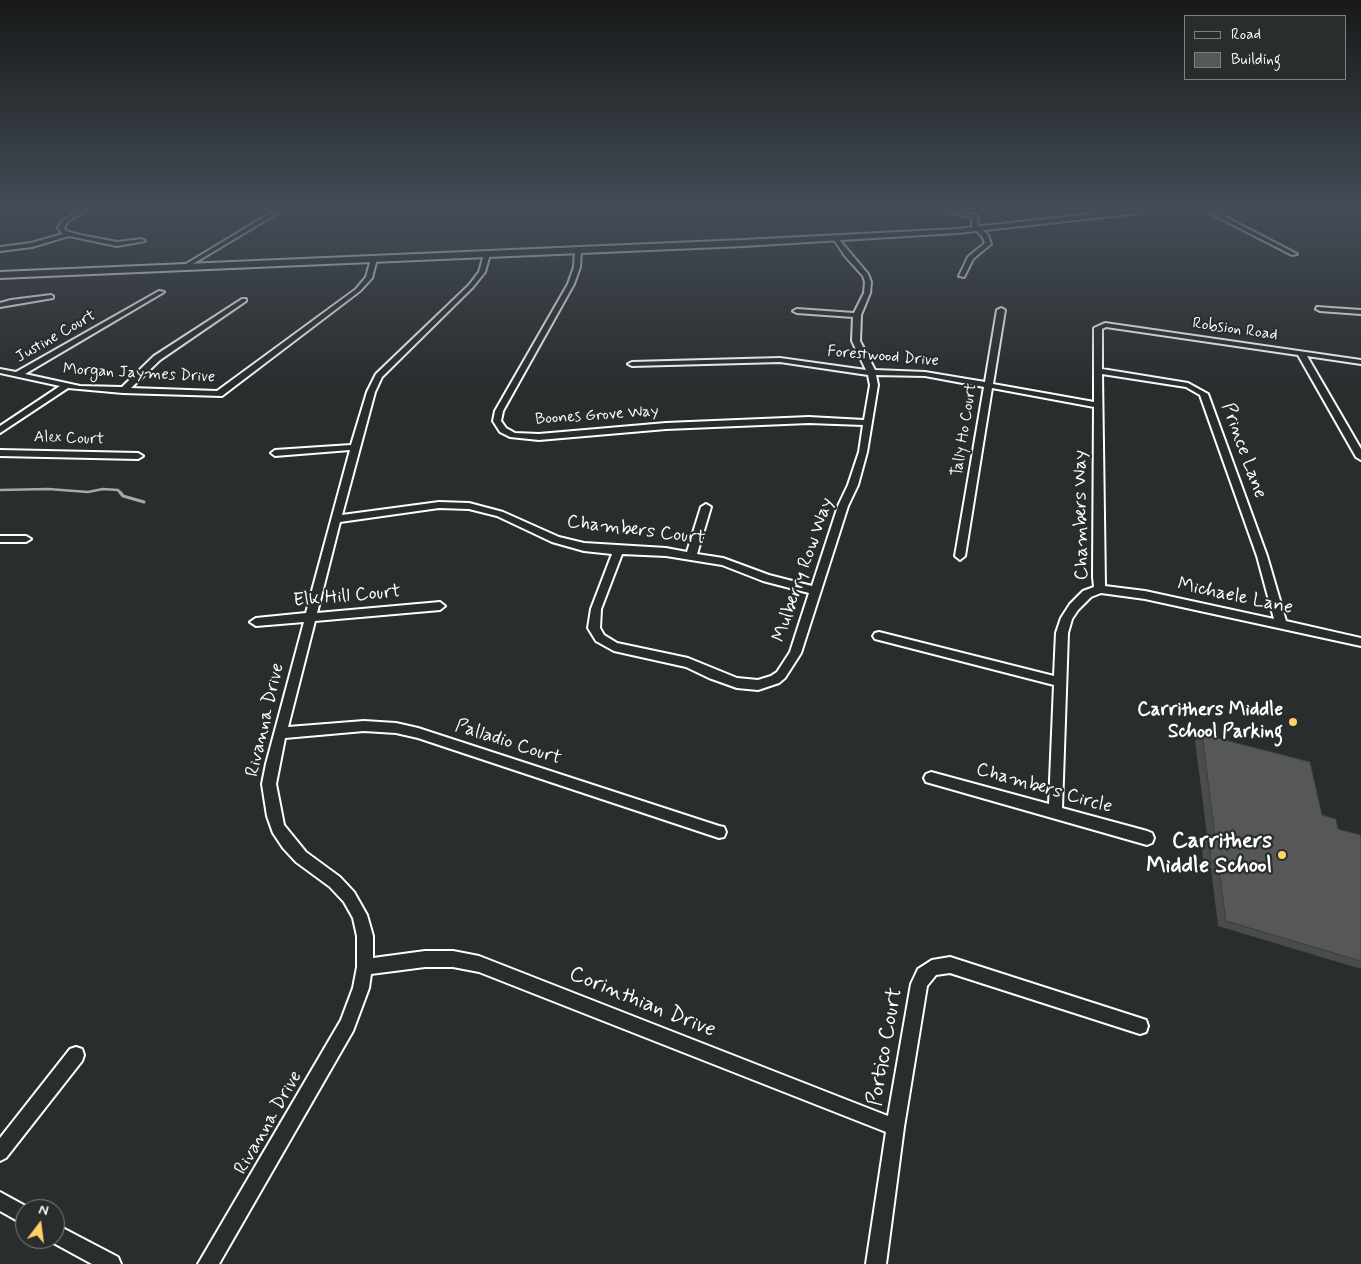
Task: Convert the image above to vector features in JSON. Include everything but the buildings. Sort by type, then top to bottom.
[{"type":"main road","points":[[0,275],[115,270]]},
{"type":"street","name":"Morgan Jaymes Drive","points":[[0,371],[66,386],[219,394],[358,290],[368,278],[371,270]]},
{"type":"street","name":"Rivanna Drive","points":[[208,1264],[347,1025],[361,988],[365,967],[366,936],[363,924],[349,897],[336,882],[301,857],[288,843],[278,828],[274,816],[270,784],[272,764],[370,392],[379,376],[470,286],[483,270]]},
{"type":"street","name":"Boones Grove Way","points":[[576,270],[571,284],[499,411],[497,421],[503,430],[513,435],[539,437],[666,426],[809,420],[868,423]]},
{"type":"street","name":"Mulberry Row Way","points":[[618,550],[596,609],[594,628],[600,638],[614,647],[688,663],[713,675],[738,683],[758,685],[775,680],[781,675],[795,653],[814,590],[843,506],[853,485],[863,452],[874,385],[872,372],[856,340],[857,315],[867,292],[868,282],[866,275],[861,270]]},
{"type":"street","points":[[962,276],[965,270]]},
{"type":"street","name":"Justine Court","points":[[17,375],[161,292]]},
{"type":"street","points":[[0,305],[51,297]]},
{"type":"street","points":[[123,390],[157,358],[244,300]]},
{"type":"street","points":[[1320,309],[1361,312]]},
{"type":"street","name":"Tally Ho Court","points":[[960,556],[1001,310]]},
{"type":"street","points":[[797,311],[857,315]]},
{"type":"street","name":"Robsion Road","points":[[1105,325],[1361,362]]},
{"type":"street","name":"Chambers Way","points":[[1055,812],[1062,633],[1067,618],[1074,607],[1087,594],[1100,589],[1098,577],[1097,330],[1105,325]]},
{"type":"street","points":[[1301,353],[1361,457]]},
{"type":"street","name":"Forestwood Drive","points":[[632,364],[780,360],[872,372],[926,374],[1098,405]]},
{"type":"street","name":"Prince Lane","points":[[1098,371],[1188,385],[1204,394],[1262,556],[1281,624]]},
{"type":"street","points":[[0,430],[66,386]]},
{"type":"street","points":[[275,453],[355,447]]},
{"type":"street","name":"Alex Court","points":[[0,452],[138,456]]},
{"type":"street","name":"Chambers Court","points":[[336,519],[439,506],[469,506],[500,514],[556,540],[618,550],[666,552],[723,562],[767,578],[814,590]]},
{"type":"street","points":[[691,556],[706,507]]},
{"type":"street","points":[[0,539],[26,539]]},
{"type":"street","name":"Michaele Lane","points":[[1100,589],[1145,595],[1361,642]]},
{"type":"street","name":"Elk Hill Court","points":[[256,622],[440,606]]},
{"type":"street","points":[[879,636],[1060,682]]},
{"type":"street","name":"Palladio Court","points":[[280,733],[364,726],[396,728],[428,736],[719,832]]},
{"type":"street","name":"Chambers Circle","points":[[931,778],[1147,838]]},
{"type":"street","name":"Corinthian Drive","points":[[365,967],[425,959],[452,959],[479,964],[895,1127]]},
{"type":"street","name":"Portico Court","points":[[876,1264],[895,1127],[919,984],[924,975],[932,968],[950,965],[1140,1026]]},
{"type":"street","points":[[0,1152],[76,1055]]},
{"type":"street","points":[[0,1201],[15,1210]]},
{"type":"street","points":[[65,1238],[111,1264]]},
{"type":"waterway","points":[[0,490],[48,489],[88,492],[103,489],[118,490],[121,494]]},
{"type":"waterway","points":[[120,492],[123,496],[144,502]]},
{"type":"place","name":"Carrithers Middle School Parking","points":[[1293,722]]},
{"type":"place","name":"Carrithers Middle School","points":[[1282,855]]}]
